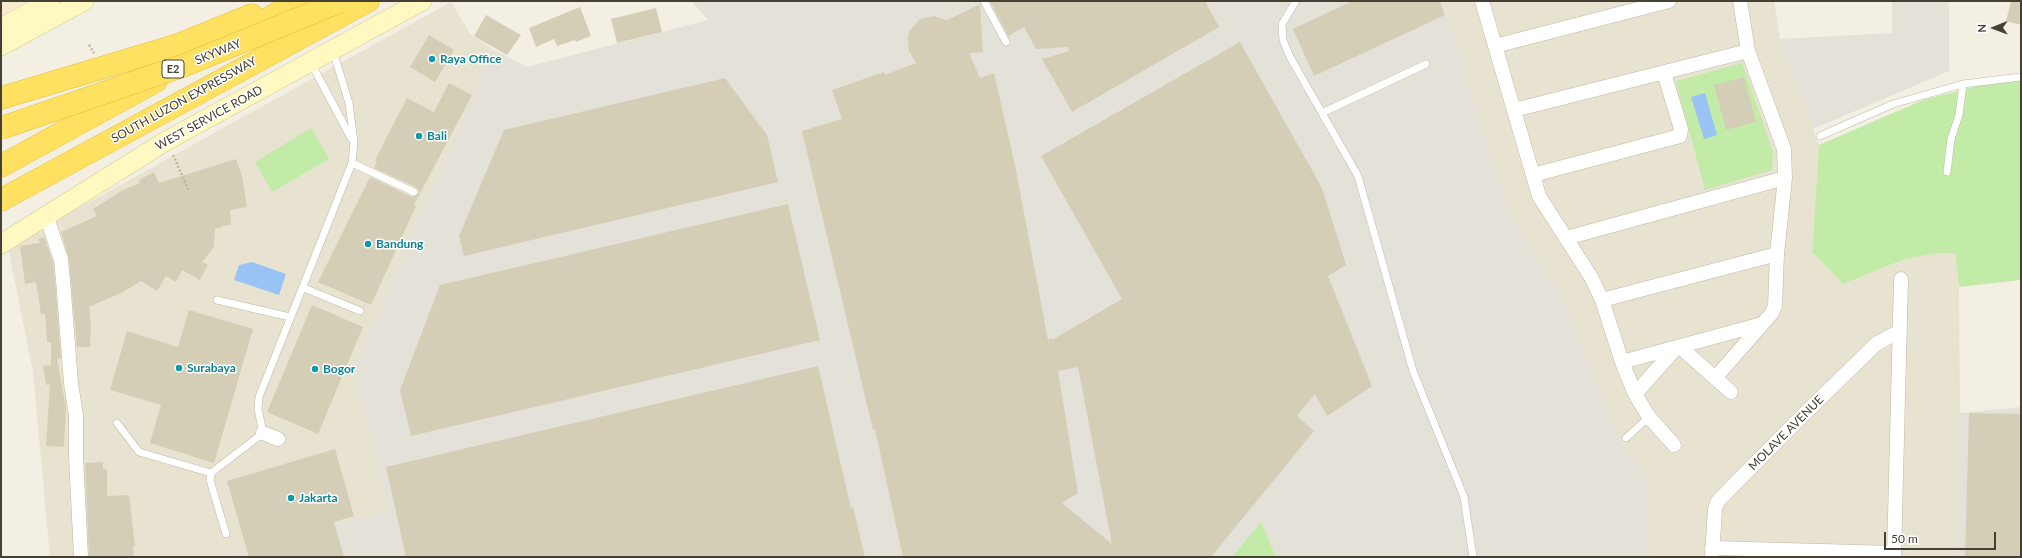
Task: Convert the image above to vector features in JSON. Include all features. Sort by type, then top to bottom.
[{"type":"highway","name":"SKYWAY","points":[[1,98],[178,45],[287,1]]},
{"type":"highway","name":"E2","points":[[1,166],[300,1]]},
{"type":"highway","name":"SKYWAY","points":[[1,128],[185,65],[341,1]]},
{"type":"highway","name":"SOUTH LUZON EXPRESSWAY","points":[[1,200],[368,1]]},
{"type":"highway","points":[[1,151],[206,54]]},
{"type":"main road","points":[[1,28],[50,1]]},
{"type":"main road","points":[[1,46],[84,1]]},
{"type":"main road","name":"WEST SERVICE ROAD","points":[[1,244],[166,141],[422,1]]},
{"type":"street","points":[[1482,1],[1538,196],[1591,277],[1602,300],[1622,362],[1636,394],[1649,417],[1674,445]]},
{"type":"street","points":[[1495,46],[1669,1]]},
{"type":"street","points":[[1716,378],[1772,313],[1775,306],[1777,254],[1785,178],[1784,149],[1748,51],[1740,1]]},
{"type":"street","points":[[1514,110],[1748,51]]},
{"type":"street","points":[[1533,175],[1680,136],[1681,129],[1664,73]]},
{"type":"street","points":[[1566,238],[1785,178]]},
{"type":"street","points":[[46,215],[61,260],[64,280],[71,383],[76,422],[76,457],[81,557]]},
{"type":"street","points":[[1602,300],[1777,254]]},
{"type":"street","points":[[1712,552],[1894,555],[1901,279]]},
{"type":"street","points":[[1622,362],[1762,324]]},
{"type":"street","name":"MOLAVE AVENUE","points":[[1712,552],[1715,509],[1718,501],[1876,344],[1900,331]]},
{"type":"street","points":[[1678,347],[1731,392]]},
{"type":"street","points":[[1636,394],[1678,347]]},
{"type":"street","points":[[263,433],[278,439]]},
{"type":"lane","points":[[984,1],[1006,42]]},
{"type":"lane","points":[[1296,1],[1282,24],[1283,40],[1290,57],[1358,176],[1413,371],[1464,497],[1473,557]]},
{"type":"lane","points":[[226,534],[210,480],[211,474],[263,433],[258,409],[259,397],[290,317],[304,288],[352,163],[354,142],[349,103],[333,50]]},
{"type":"lane","points":[[310,62],[354,142]]},
{"type":"lane","points":[[1322,113],[1426,64]]},
{"type":"lane","points":[[1820,136],[1893,104],[1963,84],[2021,77]]},
{"type":"lane","points":[[1948,172],[1951,140],[1959,115],[1963,84]]},
{"type":"lane","points":[[352,163],[414,192]]},
{"type":"lane","points":[[304,288],[360,311]]},
{"type":"lane","points":[[217,300],[290,317]]},
{"type":"lane","points":[[1626,438],[1649,417]]},
{"type":"lane","points":[[117,423],[139,452],[211,474]]},
{"type":"path","points":[[166,141],[189,191]]},
{"type":"shaded area","points":[[1,1],[29,1],[1,16]]},
{"type":"shaded area","points":[[691,1],[1443,1],[1509,213],[1566,304],[1615,431],[1650,481],[1650,557],[1276,557],[1261,523],[1232,557],[222,557],[388,510],[355,368],[492,49],[527,67],[708,20]]},
{"type":"shaded area","points":[[1443,1],[1774,1],[1780,39],[1819,145],[1812,252],[1843,284],[1905,259],[1939,253],[1955,253],[1959,287],[1960,413],[1957,557],[1650,557],[1650,481],[1615,431],[1566,304],[1509,213]]},
{"type":"shaded area","points":[[1892,1],[1949,1],[1949,71],[1813,129],[1780,39],[1892,33]]},
{"type":"shaded area","points":[[451,2],[470,33],[492,49],[355,368],[388,510],[222,557],[50,557],[33,372],[8,247]]},
{"type":"shaded area","points":[[2021,407],[2021,557],[1957,557],[1960,413]]},
{"type":"green space","points":[[1742,63],[1773,151],[1772,170],[1705,190],[1676,81]]},
{"type":"green space","points":[[2021,80],[2021,280],[1959,287],[1955,253],[1939,253],[1905,259],[1843,284],[1812,252],[1819,145],[1923,100],[1985,84]]},
{"type":"green space","points":[[311,128],[329,159],[272,192],[255,162]]},
{"type":"green space","points":[[1261,522],[1276,557],[1232,557]]},
{"type":"water","points":[[1705,93],[1717,135],[1704,139],[1691,97]]},
{"type":"water","points":[[252,262],[286,274],[279,295],[234,280],[239,265]]},
{"type":"building","points":[[990,1],[1205,1],[1219,27],[1072,112],[1042,59],[1069,51],[1068,47],[1036,49],[1024,27],[1008,36]]},
{"type":"building","points":[[1352,1],[1439,1],[1445,15],[1314,76],[1293,29]]},
{"type":"building","points":[[2011,1],[2021,1],[2021,25],[2006,21]]},
{"type":"building","points":[[980,4],[983,52],[969,53],[980,78],[994,73],[1015,165],[1048,340],[1052,338],[1052,340],[1122,299],[1041,156],[1240,42],[1322,188],[1346,265],[1328,276],[1372,386],[1327,416],[1315,394],[1297,416],[1314,431],[1211,557],[903,557],[875,429],[873,430],[802,131],[842,119],[832,90],[884,72],[885,75],[916,63],[909,51],[908,37],[910,30],[920,19],[934,16],[947,20]],"holes":[[[1078,367],[1112,544],[1062,503],[1078,493],[1058,371]]]},
{"type":"building","points":[[580,7],[591,36],[576,42],[575,40],[557,46],[554,39],[536,47],[529,28]]},
{"type":"building","points":[[656,8],[662,32],[617,43],[611,19]]},
{"type":"building","points":[[486,15],[521,35],[507,55],[474,36]]},
{"type":"building","name":"Raya Office","points":[[429,35],[454,50],[435,82],[410,67]]},
{"type":"building","points":[[1744,77],[1756,122],[1726,130],[1714,85]]},
{"type":"building","points":[[725,78],[767,135],[778,182],[464,256],[459,236],[504,130]]},
{"type":"building","points":[[449,83],[472,95],[414,205],[416,206],[371,305],[318,282],[370,177],[412,197],[418,194],[419,191],[416,187],[374,168],[377,162],[375,160],[407,98],[434,112]]},
{"type":"building","points":[[236,159],[242,176],[247,207],[230,210],[231,225],[215,228],[214,247],[202,262],[208,265],[200,280],[182,270],[176,282],[166,276],[157,291],[141,281],[123,292],[89,307],[91,324],[90,347],[78,347],[77,349],[69,259],[61,232],[97,216],[93,209],[123,190],[140,183],[139,180],[154,172],[159,183]]},
{"type":"building","points":[[788,204],[820,340],[411,436],[400,390],[440,285]]},
{"type":"building","points":[[44,237],[53,262],[55,281],[61,358],[57,359],[66,408],[64,447],[46,446],[50,384],[46,385],[43,366],[51,365],[51,342],[47,342],[45,314],[41,314],[36,282],[25,284],[20,246],[40,243],[38,239]]},
{"type":"building","name":"Bogor","points":[[312,305],[363,327],[318,434],[267,412]]},
{"type":"building","name":"Surabaya","points":[[189,310],[253,329],[214,463],[150,443],[161,405],[110,390],[127,331],[178,347]]},
{"type":"building","points":[[818,366],[851,508],[853,507],[865,557],[406,557],[386,467]]},
{"type":"building","points":[[1969,413],[2021,414],[2021,557],[1965,557]]},
{"type":"building","name":"Jakarta","points":[[335,449],[354,516],[334,522],[344,557],[249,557],[227,481]]},
{"type":"building","points":[[103,462],[103,469],[107,469],[107,496],[129,495],[135,546],[133,546],[134,557],[89,557],[85,463]]},
{"type":"place","name":"Raya Office","points":[[432,59]]},
{"type":"place","name":"Bali","points":[[419,136]]},
{"type":"place","name":"Bandung","points":[[368,244]]},
{"type":"place","name":"Surabaya","points":[[179,368]]},
{"type":"place","name":"Bogor","points":[[315,369]]},
{"type":"place","name":"Jakarta","points":[[291,498]]}]
